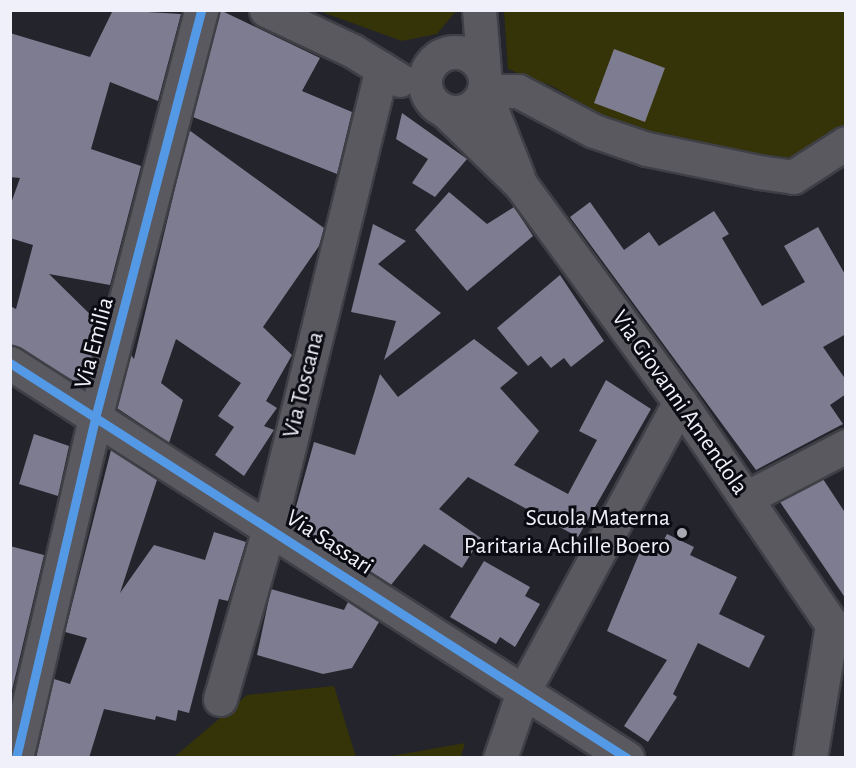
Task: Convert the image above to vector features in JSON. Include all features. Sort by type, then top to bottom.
[{"type":"street","name":"Via Emilia","points":[[16,758],[95,418],[201,10]]},
{"type":"street","name":"Via Giovanni Amendola","points":[[266,10],[353,51],[436,103],[521,185],[680,402],[839,631]]},
{"type":"street","points":[[477,10],[484,82],[472,107],[436,103],[429,67],[444,53],[477,10]]},
{"type":"street","points":[[444,53],[472,56],[484,82]]},
{"type":"street","name":"Via Toscana","points":[[220,699],[269,528],[382,69]]},
{"type":"street","name":"Via Giovanni Amendola","points":[[484,82],[521,185]]},
{"type":"street","points":[[484,82],[518,91],[594,131],[636,146],[759,172],[794,177],[846,143]]},
{"type":"street","name":"Via Sassari","points":[[10,363],[627,758]]},
{"type":"street","points":[[500,758],[523,692],[680,402]]},
{"type":"street","points":[[746,498],[846,446]]},
{"type":"street","points":[[810,758],[839,631]]},
{"type":"shaded area","points":[[319,11],[456,11],[437,34],[402,41]]},
{"type":"shaded area","points":[[504,11],[845,11],[845,125],[793,158],[728,153],[629,132],[554,87],[508,69]]},
{"type":"shaded area","points":[[334,686],[356,757],[173,758],[247,695]]},
{"type":"shaded area","points":[[465,743],[461,757],[386,757]]},
{"type":"building","points":[[113,10],[181,14],[158,101],[110,82],[91,149],[141,166],[110,285],[49,274],[100,324],[84,387],[10,343],[10,306],[16,309],[33,245],[10,238],[10,206],[20,178],[10,177],[10,33],[90,57]]},
{"type":"building","points":[[220,10],[320,58],[302,91],[352,112],[337,174],[193,117]]},
{"type":"building","points":[[614,49],[665,68],[645,122],[594,103]]},
{"type":"building","points":[[402,113],[467,159],[435,197],[412,183],[428,159],[396,139]]},
{"type":"building","points":[[189,130],[324,228],[319,246],[263,327],[292,355],[266,401],[277,408],[264,426],[274,430],[244,476],[215,455],[234,427],[218,416],[241,383],[176,339],[161,383],[183,400],[169,443],[117,408],[131,355],[134,359]]},
{"type":"building","points":[[449,192],[487,224],[514,207],[533,236],[467,291],[415,230]]},
{"type":"building","points":[[590,202],[624,250],[649,232],[659,246],[714,211],[729,234],[722,238],[762,306],[805,282],[784,246],[818,227],[846,276],[846,334],[823,347],[846,380],[846,394],[830,405],[843,424],[756,470],[570,217]]},
{"type":"building","points":[[373,224],[406,241],[378,264],[441,313],[384,360],[396,321],[351,312]]},
{"type":"building","points":[[560,275],[604,341],[571,367],[564,358],[551,368],[541,356],[528,366],[497,328]]},
{"type":"building","points":[[474,339],[518,373],[500,388],[539,431],[514,465],[568,494],[597,440],[579,431],[606,380],[651,409],[578,537],[468,477],[439,509],[481,538],[462,568],[424,544],[391,585],[292,521],[314,442],[355,455],[380,374],[398,397]]},
{"type":"building","points":[[34,434],[69,446],[58,496],[19,484]]},
{"type":"building","points":[[111,450],[157,480],[120,593],[154,545],[205,560],[214,532],[246,542],[228,601],[219,599],[189,713],[178,710],[176,721],[156,716],[155,720],[104,709],[89,758],[36,758],[54,679],[70,684],[87,638],[65,632]]},
{"type":"building","points":[[823,479],[846,514],[846,599],[780,502]]},
{"type":"building","points":[[667,534],[694,547],[690,555],[737,577],[719,614],[765,636],[749,668],[698,643],[673,694],[677,697],[648,742],[624,726],[667,660],[607,631],[641,549],[656,556]]},
{"type":"building","points":[[10,546],[44,555],[10,699]]},
{"type":"building","points":[[484,561],[530,587],[525,596],[540,604],[515,647],[500,637],[496,644],[450,617]]},
{"type":"building","points":[[271,589],[344,610],[348,602],[379,622],[352,668],[323,674],[257,655]]},
{"type":"cycle path","points":[[16,758],[95,418],[201,10]]},
{"type":"cycle path","points":[[10,363],[627,758]]},
{"type":"place","name":"Scuola Materna Paritaria Achille Boero","points":[[682,533]]}]
